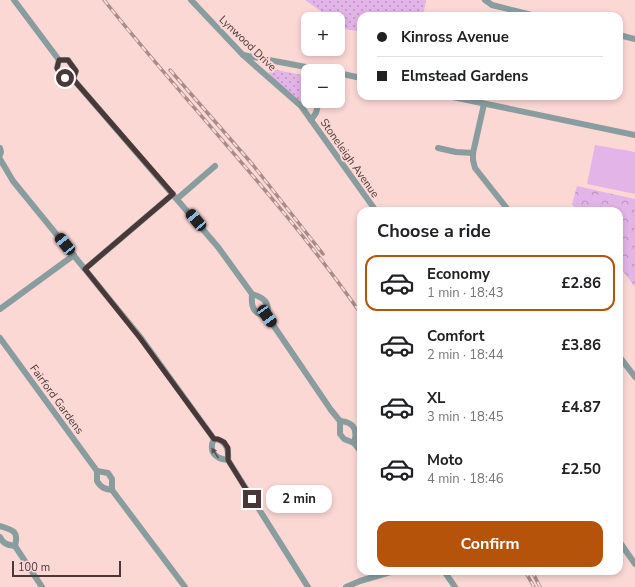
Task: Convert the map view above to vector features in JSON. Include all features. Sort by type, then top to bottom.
[{"type":"street","points":[[14,0],[59,60]]},
{"type":"street","name":"Lynwood Drive","points":[[191,0],[243,55],[293,99]]},
{"type":"street","points":[[486,0],[492,5],[520,12]]},
{"type":"street","points":[[623,37],[635,39]]},
{"type":"street","points":[[243,55],[301,66]]},
{"type":"street","points":[[59,60],[57,68],[60,74],[65,78],[73,79],[218,247],[252,294],[260,296],[266,302],[269,308],[267,316]]},
{"type":"street","points":[[59,60],[68,60],[72,65],[76,71],[73,79]]},
{"type":"street","points":[[345,75],[357,77]]},
{"type":"street","name":"Stoneleigh Avenue","points":[[293,99],[301,106],[373,207]]},
{"type":"street","points":[[466,100],[635,135]]},
{"type":"street","points":[[484,104],[473,153],[473,160],[475,168],[506,207]]},
{"type":"street","points":[[311,120],[316,113],[317,108]]},
{"type":"street","points":[[0,148],[0,155]]},
{"type":"street","points":[[438,148],[456,152],[473,153]]},
{"type":"street","points":[[455,160],[456,152]]},
{"type":"street","points":[[0,159],[13,181],[140,338],[214,439],[224,442],[228,448],[228,460],[308,587]]},
{"type":"street","points":[[85,269],[175,196],[215,166]]},
{"type":"street","points":[[0,309],[74,256]]},
{"type":"street","points":[[252,294],[251,304],[254,311],[260,315],[267,316],[340,421],[340,434],[344,439],[354,443],[357,447]]},
{"type":"street","name":"Fairford Gardens","points":[[0,338],[98,472],[108,473],[112,479],[112,490],[184,587]]},
{"type":"street","points":[[623,361],[635,377]]},
{"type":"street","points":[[340,421],[351,424],[356,430],[357,436],[354,443]]},
{"type":"street","points":[[214,439],[211,445],[212,451],[216,457],[228,460]]},
{"type":"street","name":"Fairford Gardens","points":[[98,472],[96,481],[99,485],[102,488],[112,490]]},
{"type":"street","points":[[0,530],[0,526],[8,527],[14,531],[17,538],[15,546],[42,587]]},
{"type":"street","points":[[0,537],[1,540],[7,545],[15,546]]},
{"type":"street","points":[[623,547],[635,564]]},
{"type":"street","points":[[346,587],[380,575]]},
{"type":"street","points":[[447,575],[455,587]]},
{"type":"green space","points":[[305,0],[426,0],[424,12],[357,12],[357,31],[346,29],[345,12],[322,12]]},
{"type":"green space","points":[[271,69],[301,75],[301,103],[272,77],[269,70]]},
{"type":"green space","points":[[595,145],[635,152],[635,194],[587,184]]},
{"type":"green space","points":[[577,186],[635,199],[635,287],[623,271],[623,207],[574,207],[572,204]]},
{"type":"railway","points":[[104,0],[300,233],[357,309]]},
{"type":"railway","points":[[170,70],[253,165],[323,254]]},
{"type":"railway","points":[[527,575],[534,587]]},
{"type":"railway","points":[[534,575],[540,587]]},
{"type":"route","points":[[65,78],[60,74],[57,68],[59,60],[68,60],[76,71],[73,79],[173,194],[85,269],[140,338],[214,439],[224,442],[228,448],[228,460],[252,499]]}]
